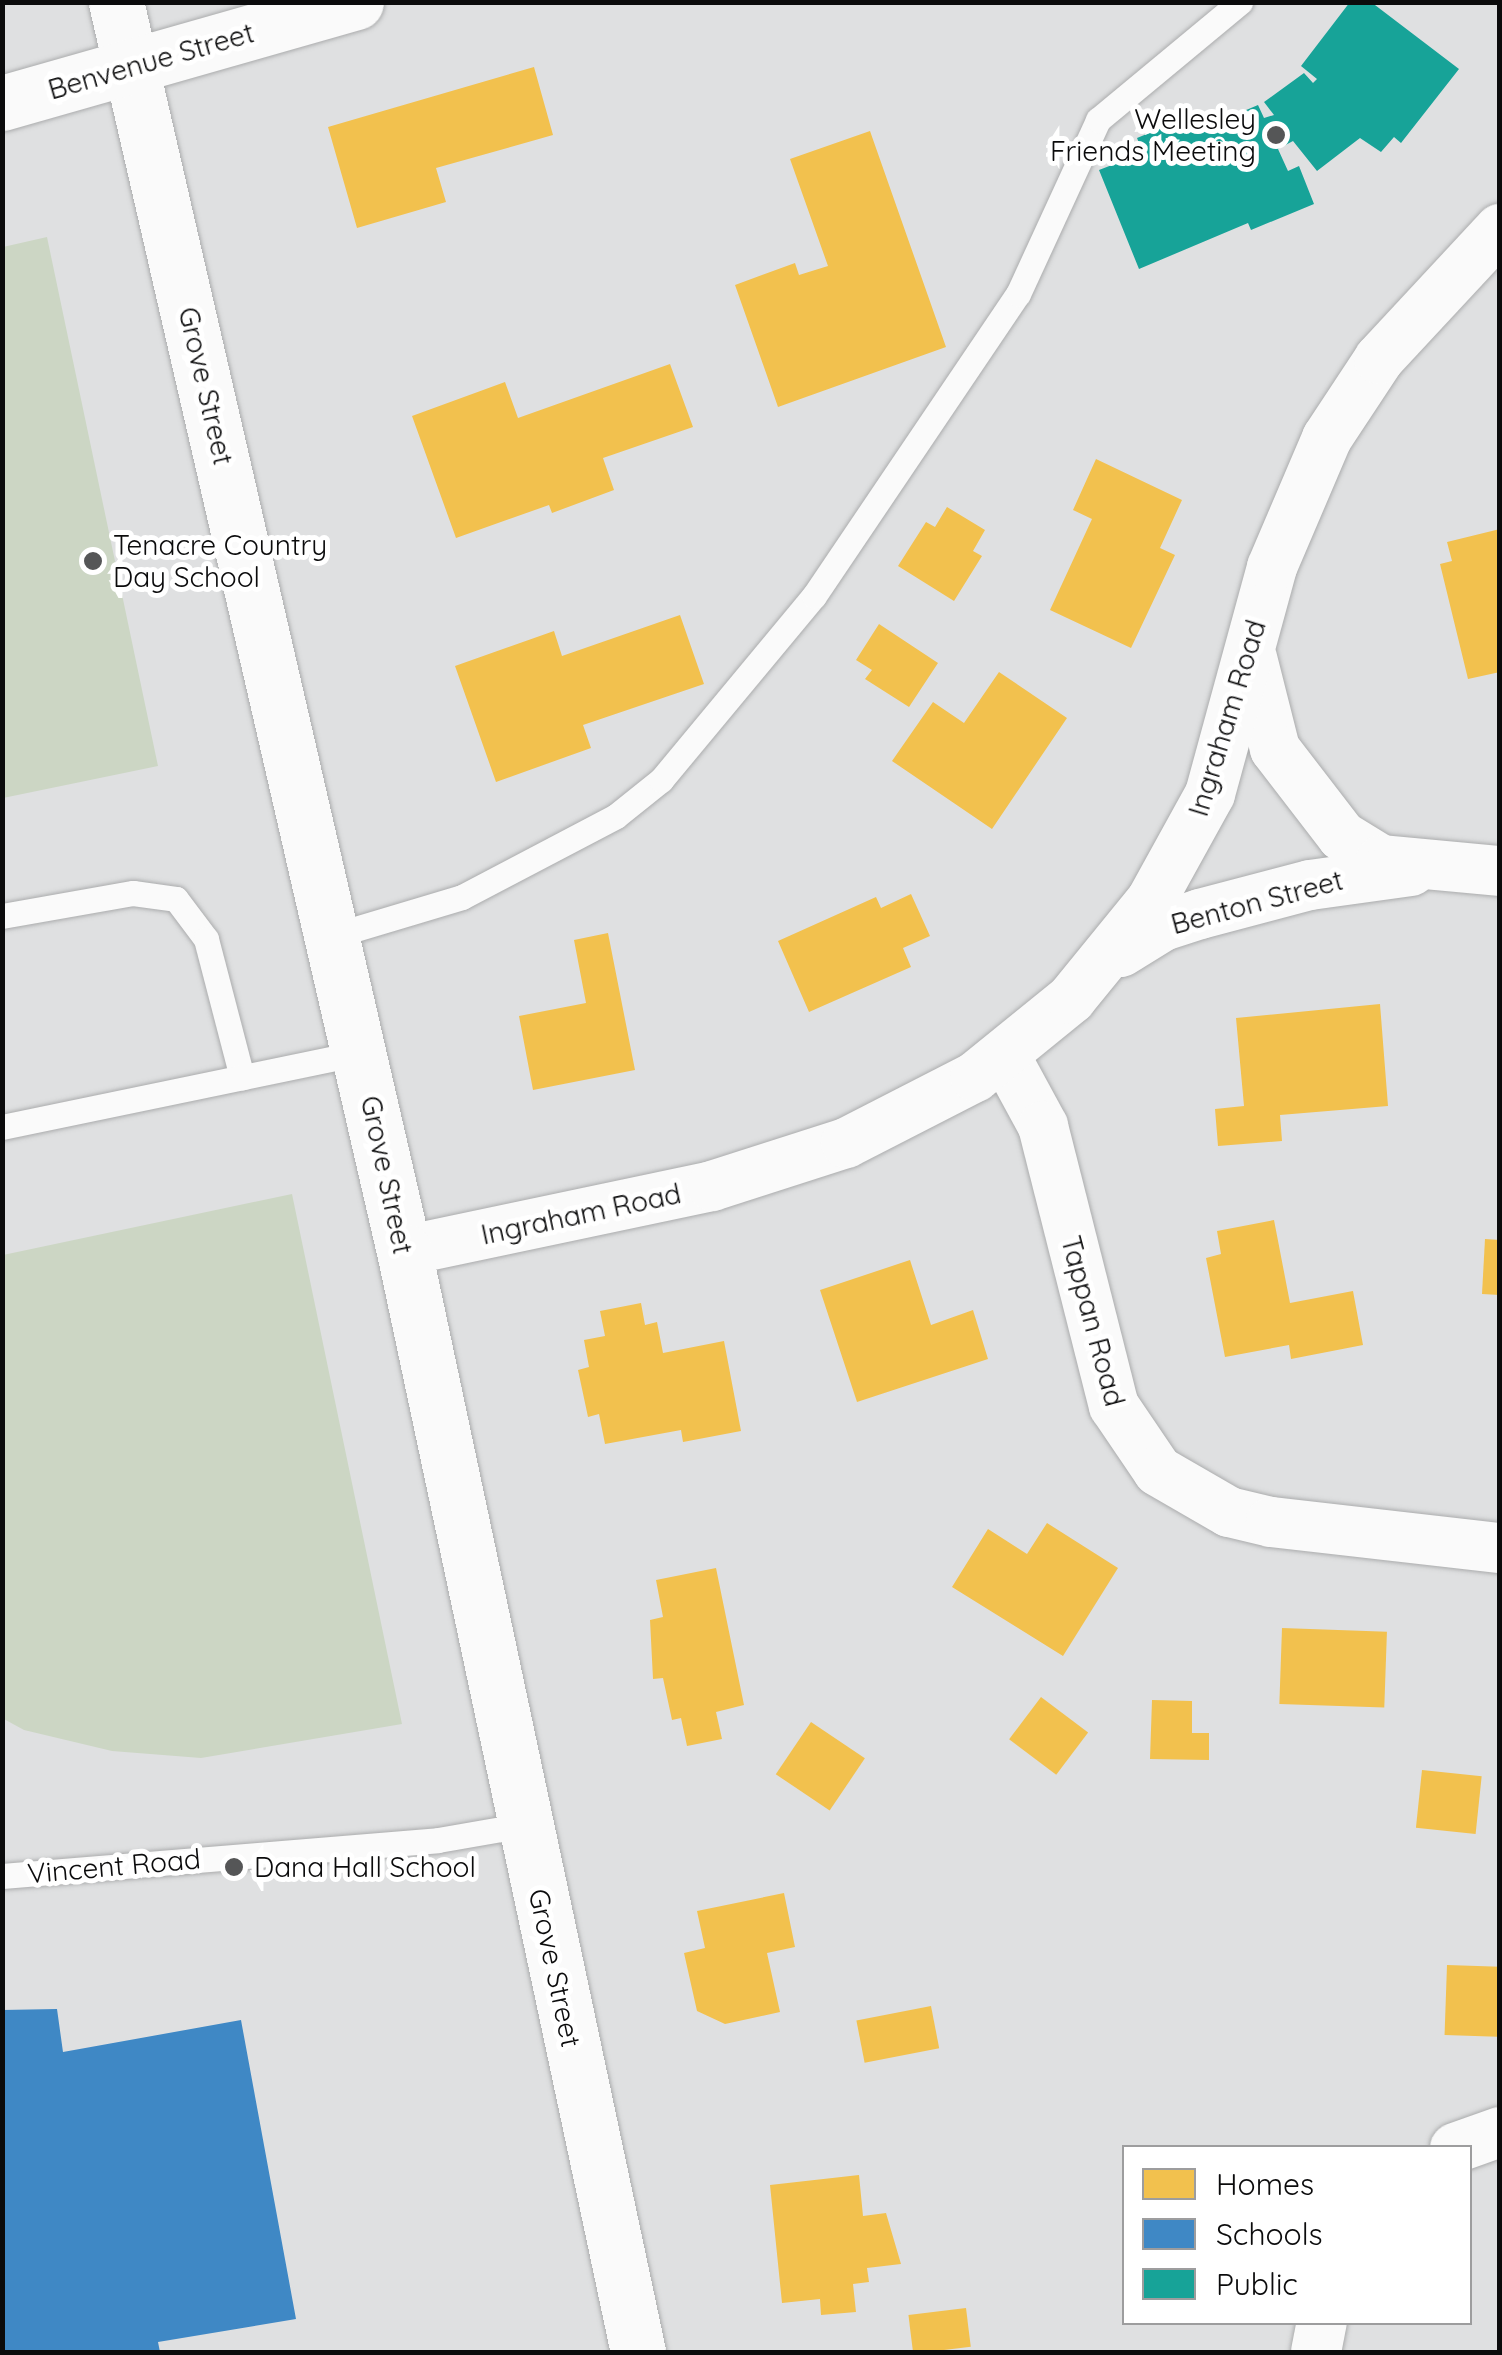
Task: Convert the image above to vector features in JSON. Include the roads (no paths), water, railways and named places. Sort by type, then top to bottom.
[{"type":"street","name":"Grove Street","points":[[116,2],[404,1251],[524,1824],[628,2350]]},
{"type":"street","name":"Benvenue Street","points":[[2,103],[356,2]]},
{"type":"street","name":"Ingraham Road","points":[[404,1251],[712,1186],[802,1159],[910,1115],[1005,1056],[1098,972],[1193,831],[1222,755],[1286,526],[1335,424],[1379,359],[1500,228]]},
{"type":"street","name":"Benton Street","points":[[1251,645],[1262,716],[1305,795],[1342,836],[1381,860],[1430,869],[1500,871]]},
{"type":"street","name":"Benton Street","points":[[1098,972],[1162,926],[1200,914],[1329,882],[1430,869]]},
{"type":"street","name":"Tappan Road","points":[[1005,1056],[1043,1126],[1114,1406],[1158,1471],[1228,1512],[1271,1522],[1500,1548]]},
{"type":"street","points":[[1463,2145],[1500,2132]]},
{"type":"street","points":[[1316,2352],[1321,2325]]},
{"type":"lane","points":[[332,936],[462,897],[640,800],[814,596],[1018,294],[1098,120],[1240,2]]},
{"type":"lane","points":[[2,916],[132,892],[176,899],[206,939],[242,1077]]},
{"type":"lane","points":[[2,1128],[360,1053]]},
{"type":"lane","name":"Vincent Road","points":[[2,1876],[438,1840],[524,1824]]},
{"type":"place","name":"Wellesley Friends Meeting","points":[[1276,135]]},
{"type":"place","name":"Tenacre Country Day School","points":[[93,561]]},
{"type":"place","name":"Dana Hall School","points":[[234,1867]]}]
